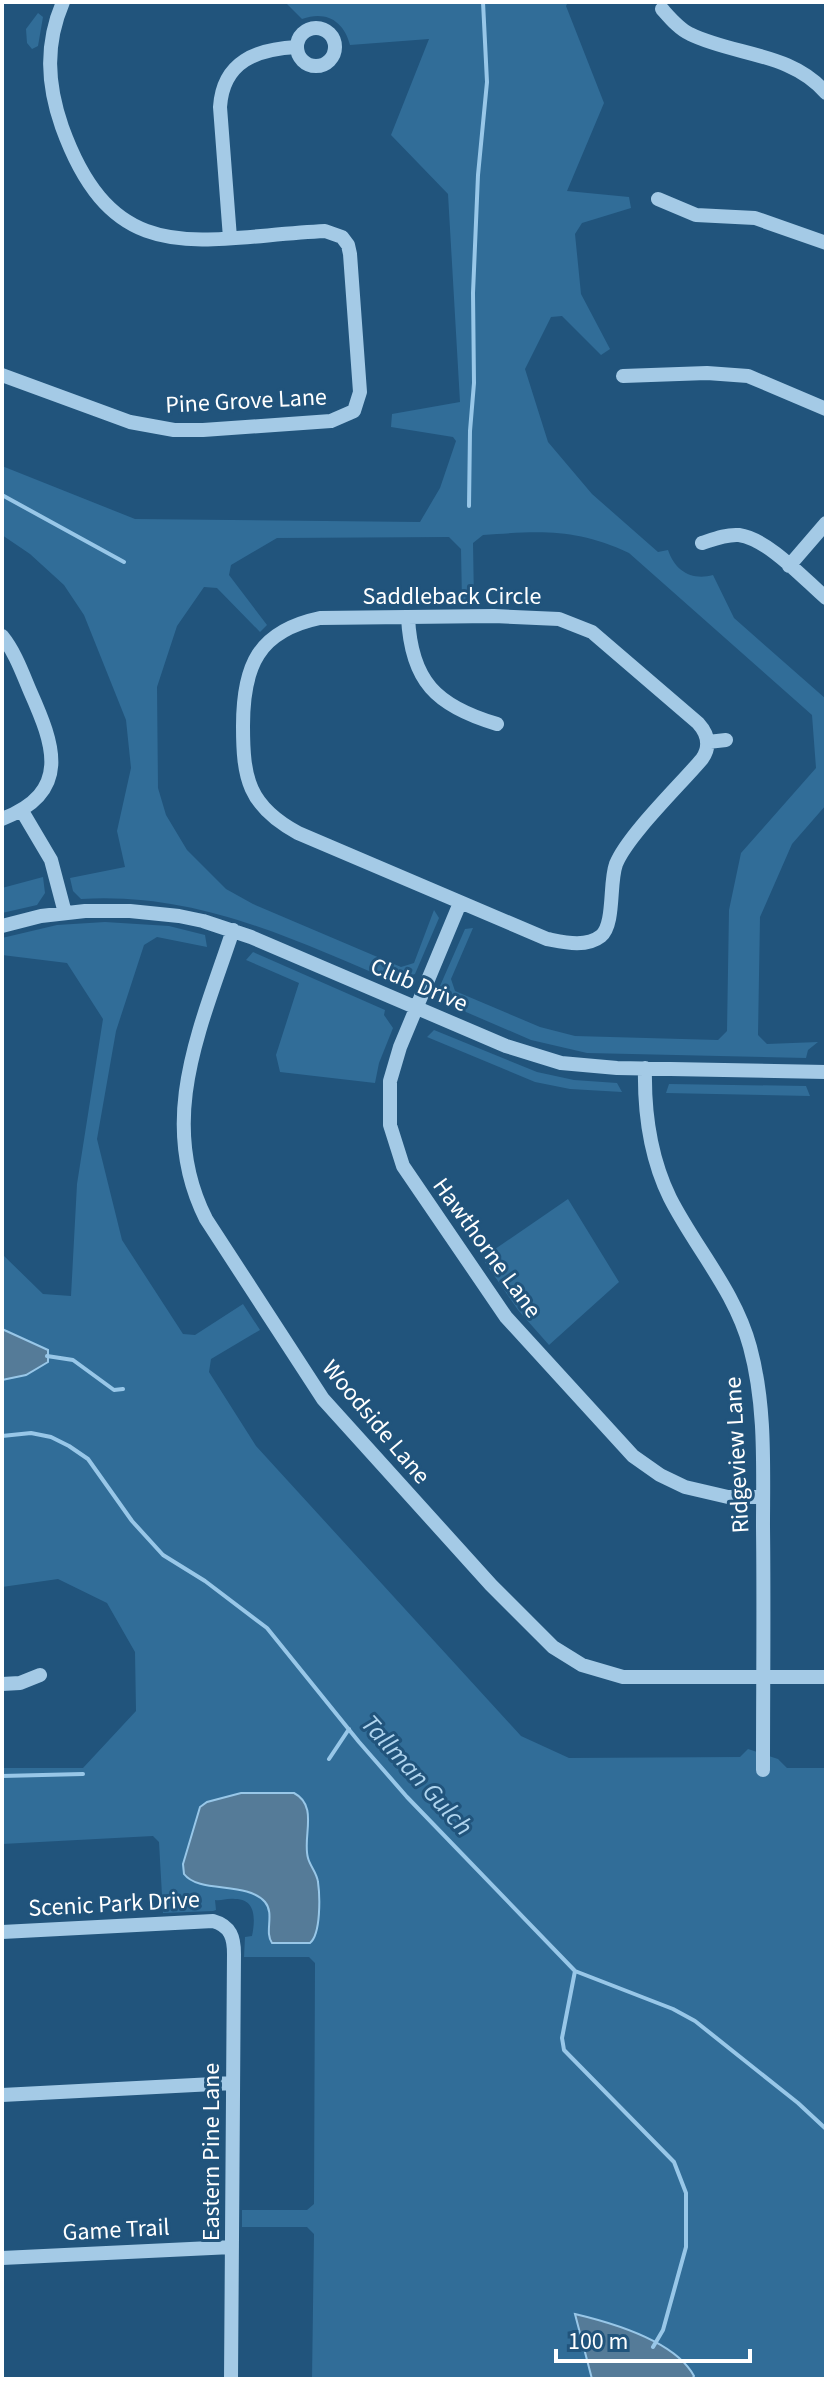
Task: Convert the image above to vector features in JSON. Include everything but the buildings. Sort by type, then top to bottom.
[{"type":"street","points":[[63,2],[50,50],[51,87],[70,148],[87,183],[115,213],[150,232],[188,240],[230,238],[220,107],[223,87],[232,72],[252,56],[297,47]]},
{"type":"street","points":[[662,9],[689,34],[791,66],[811,78],[826,93]]},
{"type":"street","points":[[658,199],[696,215],[755,218],[826,243]]},
{"type":"street","name":"Pine Grove Lane","points":[[2,375],[130,422],[163,429],[203,430],[331,421],[359,416],[360,392],[347,231],[230,238]]},
{"type":"street","points":[[623,376],[707,373],[748,376],[826,409]]},
{"type":"street","points":[[789,566],[826,523]]},
{"type":"street","points":[[702,543],[725,536],[743,536],[759,542],[826,598]]},
{"type":"street","name":"Saddleback Circle","points":[[528,616],[574,623],[600,637],[690,716],[702,728],[708,742],[702,759],[619,859],[614,873],[606,941],[577,943],[547,939],[282,824],[255,798],[245,770],[243,700],[251,667],[268,643],[289,628],[320,618],[528,616]]},
{"type":"street","points":[[408,617],[414,664],[429,687],[460,711],[497,724]]},
{"type":"street","points":[[2,636],[13,651],[42,717],[52,749],[50,776],[32,802],[22,811],[2,819]]},
{"type":"street","points":[[708,742],[726,740]]},
{"type":"street","points":[[22,811],[51,860],[65,913]]},
{"type":"street","name":"Hawthorne Lane","points":[[460,903],[400,1047],[390,1081],[388,1101],[392,1137],[398,1156],[409,1177],[506,1317],[604,1425],[648,1468],[670,1481],[706,1493],[728,1497],[763,1497]]},
{"type":"street","name":"Club Drive","points":[[2,926],[65,913],[101,910],[160,913],[233,930],[506,1046],[552,1061],[587,1067],[826,1072]]},
{"type":"street","name":"Woodside Lane","points":[[233,930],[186,1076],[182,1116],[185,1152],[193,1188],[206,1219],[318,1392],[512,1607],[538,1634],[567,1657],[597,1671],[623,1677],[826,1677]]},
{"type":"street","name":"Ridgeview Lane","points":[[645,1068],[647,1123],[664,1183],[732,1299],[750,1347],[762,1404],[763,1770]]},
{"type":"street","points":[[2,1684],[20,1683],[40,1675]]},
{"type":"street","name":"Scenic Park Drive","points":[[2,1932],[232,1922]]},
{"type":"street","name":"Eastern Pine Lane","points":[[231,2379],[232,1922]]},
{"type":"street","points":[[2,2095],[233,2083]]},
{"type":"street","name":"Game Trail","points":[[2,2258],[232,2247]]},
{"type":"shaded area","points":[[285,2],[568,2],[566,6],[604,103],[567,191],[629,197],[631,208],[582,223],[575,234],[581,294],[610,349],[601,355],[562,316],[551,317],[525,369],[548,442],[592,494],[658,552],[668,550],[675,564],[685,573],[698,577],[713,575],[734,618],[826,699],[826,805],[792,844],[760,917],[758,1035],[767,1044],[818,1042],[808,1050],[806,1058],[587,1053],[531,1040],[445,1003],[448,997],[440,986],[465,929],[473,928],[451,979],[455,991],[540,1027],[575,1036],[718,1040],[727,1031],[729,910],[741,853],[816,768],[812,715],[629,553],[592,539],[540,532],[483,535],[473,543],[474,602],[462,602],[461,549],[449,537],[277,538],[231,565],[229,575],[267,625],[260,632],[217,588],[204,587],[177,626],[157,687],[158,788],[166,815],[187,850],[226,889],[253,904],[401,967],[414,963],[434,910],[439,918],[415,974],[404,978],[399,984],[245,922],[165,903],[81,899],[73,891],[70,878],[125,867],[117,831],[131,768],[126,720],[84,615],[64,585],[30,554],[2,535],[2,466],[135,519],[420,522],[440,488],[456,441],[453,437],[391,427],[392,414],[460,402],[448,194],[391,135],[429,39],[350,45],[339,24],[333,20],[319,16],[302,19]]},
{"type":"shaded area","points":[[38,13],[43,17],[38,46],[32,49],[27,43],[26,29]]},
{"type":"shaded area","points":[[43,877],[45,893],[37,905],[2,913],[2,888]]},
{"type":"shaded area","points":[[105,922],[169,926],[205,935],[207,947],[157,937],[144,945],[116,1031],[97,1139],[122,1240],[183,1334],[195,1335],[243,1304],[260,1330],[211,1359],[209,1372],[256,1446],[521,1736],[569,1758],[740,1757],[748,1749],[778,1759],[787,1768],[826,1768],[826,2379],[312,2379],[314,2234],[307,2227],[242,2227],[242,2210],[307,2210],[314,2204],[315,1963],[309,1957],[244,1957],[245,1937],[252,1936],[254,1918],[251,1907],[242,1900],[215,1900],[216,1910],[213,1911],[163,1913],[159,1842],[153,1836],[2,1844],[2,1768],[83,1768],[136,1711],[135,1652],[107,1603],[58,1579],[2,1587],[2,1254],[43,1294],[71,1296],[77,1184],[103,1019],[67,963],[2,955],[2,938],[57,925]]},
{"type":"shaded area","points":[[253,952],[385,1010],[384,1015],[393,1028],[379,1063],[375,1083],[280,1072],[276,1055],[299,983],[246,960]]},
{"type":"shaded area","points":[[434,1030],[537,1072],[574,1080],[617,1083],[622,1092],[570,1089],[535,1082],[427,1037]]},
{"type":"shaded area","points":[[669,1084],[806,1086],[810,1096],[666,1093]]},
{"type":"shaded area","points":[[568,1199],[619,1282],[549,1345],[518,1310],[482,1258]]},
{"type":"shaded area","points":[[2,1329],[48,1350],[48,1362],[26,1375],[2,1380]]},
{"type":"shaded area","points":[[241,1793],[294,1793],[306,1806],[307,1850],[319,1896],[318,1923],[310,1943],[272,1943],[270,1917],[265,1902],[247,1892],[200,1884],[184,1874],[183,1864],[200,1807],[207,1802]]},
{"type":"shaded area","points":[[575,2314],[624,2328],[658,2343],[685,2364],[694,2376],[692,2379],[592,2379]]},
{"type":"waterway","points":[[469,506],[478,175],[487,82],[483,2]]},
{"type":"waterway","points":[[2,495],[124,562]]},
{"type":"waterway","points":[[47,1356],[73,1360],[114,1390],[123,1389]]},
{"type":"waterway","name":"Tallman Gulch","points":[[2,1436],[31,1433],[51,1437],[88,1459],[132,1521],[163,1555],[205,1581],[267,1628],[407,1797],[575,1971],[673,2009],[695,2021],[826,2129]]},
{"type":"waterway","points":[[329,1759],[349,1729]]},
{"type":"waterway","points":[[2,1776],[83,1774]]},
{"type":"waterway","points":[[575,1971],[562,2038],[564,2050],[674,2162],[686,2193],[686,2247],[663,2330],[653,2347]]}]
